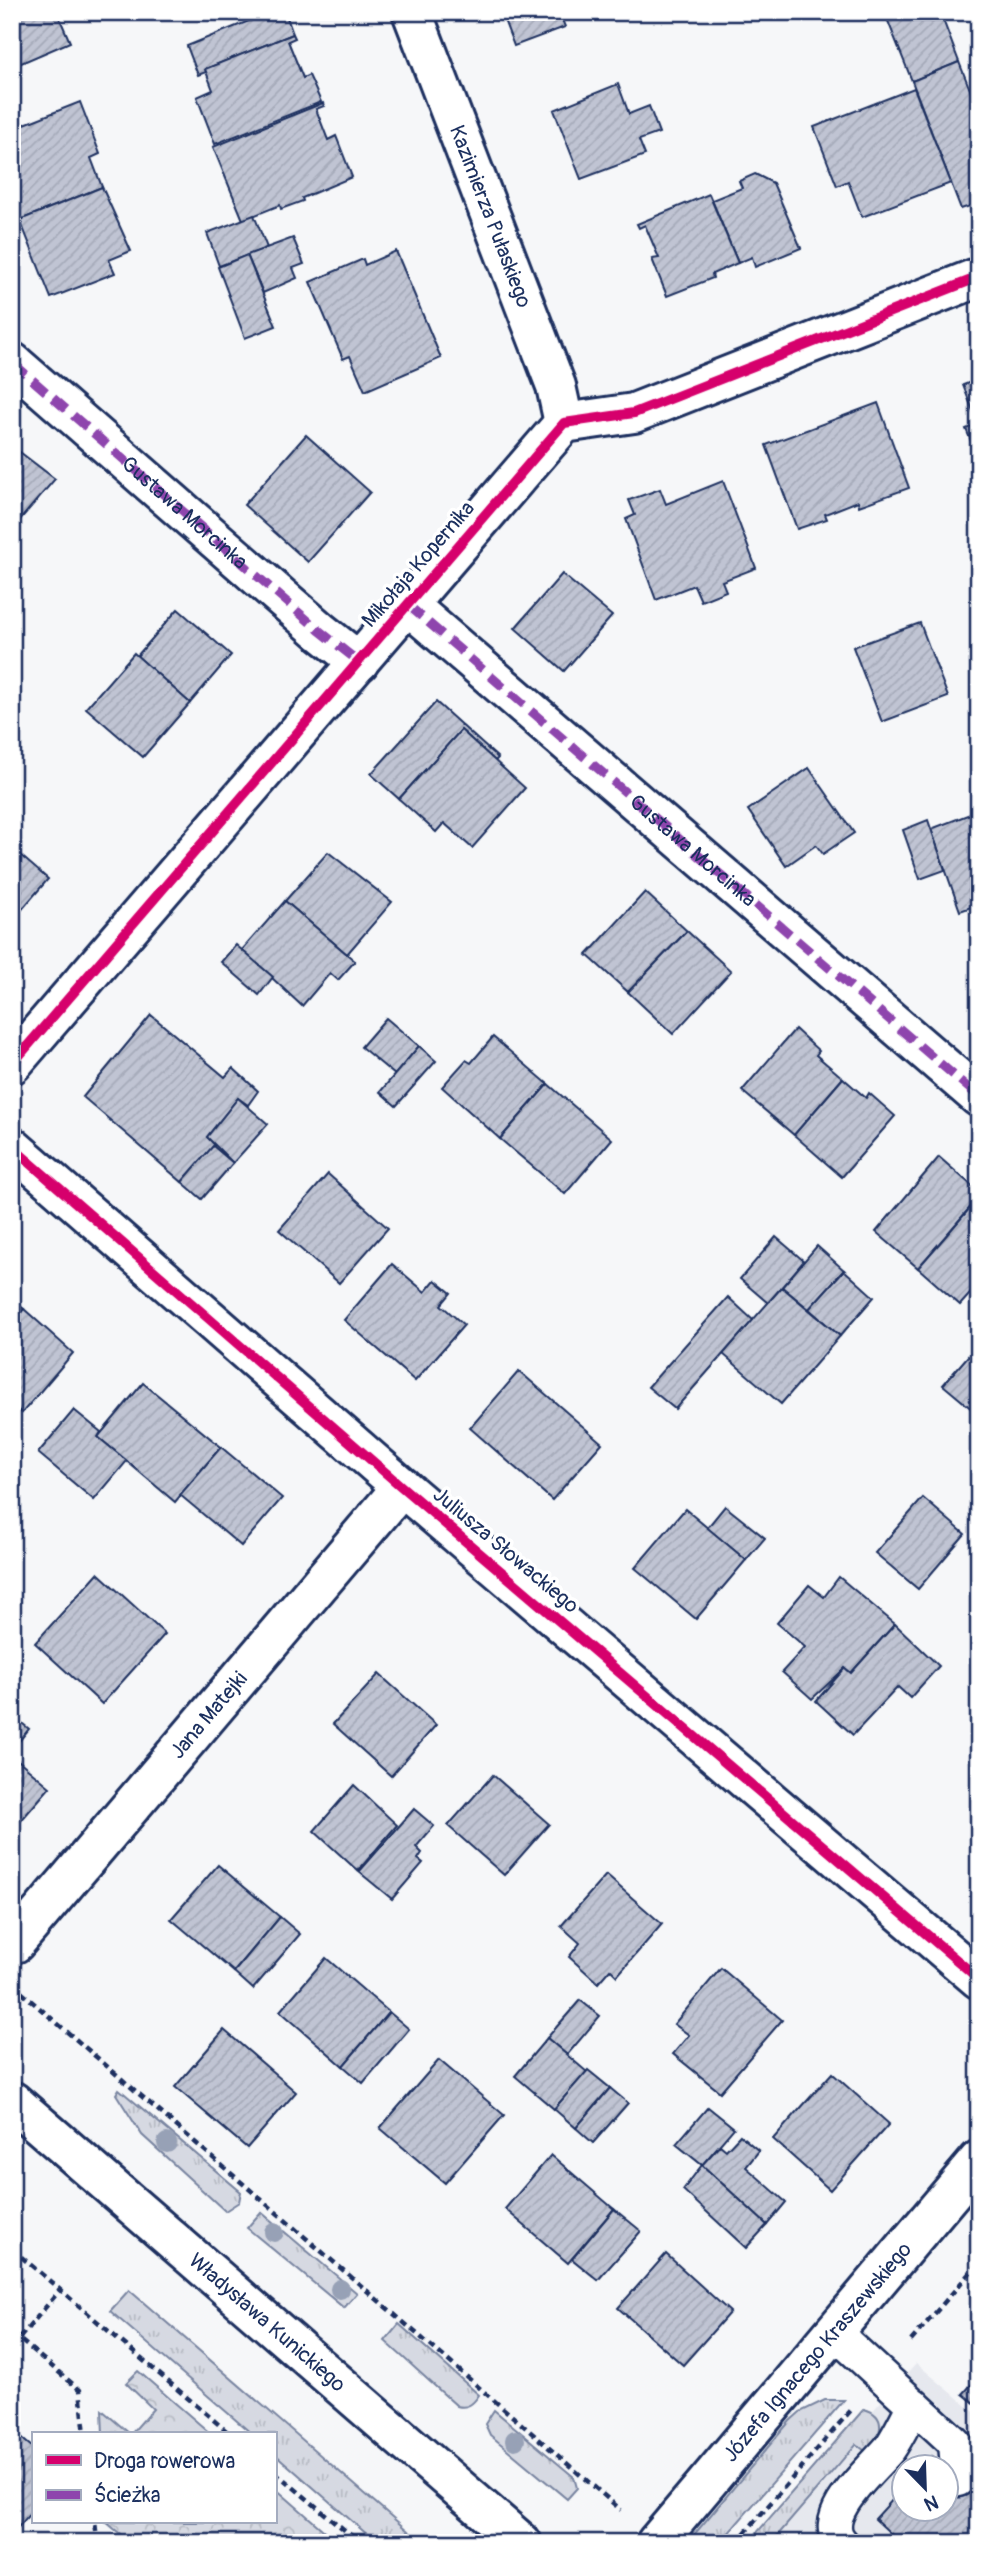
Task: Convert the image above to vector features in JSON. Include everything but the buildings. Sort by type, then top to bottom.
[{"type":"street","name":"Kazimierza Pułaskiego","points":[[412,12],[556,386],[565,423]]},
{"type":"street","points":[[565,423],[634,413],[979,277]]},
{"type":"street","name":"Gustawa Morcinka","points":[[12,362],[359,662]]},
{"type":"street","name":"Mikołaja Kopernika","points":[[12,1064],[565,423]]},
{"type":"street","name":"Gustawa Morcinka","points":[[408,605],[979,1097]]},
{"type":"street","name":"Juliusza Słowackiego","points":[[12,1147],[402,1487],[979,1979]]},
{"type":"street","name":"Jana Matejki","points":[[15,1942],[402,1487]]},
{"type":"street","name":"Władysława Kunickiego","points":[[12,2101],[522,2543]]},
{"type":"street","name":"Józefa Ignacego Kraszewskiego","points":[[643,2530],[834,2332],[979,2160]]},
{"type":"lane","points":[[834,2332],[956,2443],[957,2454]]},
{"type":"lane","points":[[842,2543],[838,2539],[836,2523],[845,2497],[890,2447],[914,2405]]},
{"type":"path","points":[[18,1990],[643,2530]]},
{"type":"path","points":[[12,2249],[228,2432]]},
{"type":"path","points":[[12,2347],[60,2290]]},
{"type":"path","points":[[12,2333],[80,2390],[85,2432]]},
{"type":"path","points":[[276,2473],[360,2543]]},
{"type":"path","points":[[94,2543],[97,2539],[95,2524]]},
{"type":"shaded area","points":[[916,2363],[979,2416],[979,2543],[753,2543]]},
{"type":"green space","points":[[119,2089],[241,2192],[239,2202],[225,2211],[142,2135],[116,2094]]},
{"type":"green space","points":[[261,2212],[357,2293],[344,2308],[247,2228]]},
{"type":"green space","points":[[129,2290],[422,2543],[377,2543],[276,2455],[276,2432],[250,2432],[110,2311]]},
{"type":"green space","points":[[399,2324],[479,2395],[472,2403],[464,2407],[457,2406],[385,2341]]},
{"type":"green space","points":[[138,2371],[209,2432],[133,2432],[153,2409],[126,2383]]},
{"type":"green space","points":[[825,2400],[844,2400],[720,2543],[687,2543],[790,2421],[800,2412]]},
{"type":"green space","points":[[864,2409],[872,2412],[880,2422],[879,2435],[869,2454],[856,2444],[777,2536],[784,2543],[748,2543]]},
{"type":"green space","points":[[102,2410],[128,2432],[103,2432]]},
{"type":"green space","points":[[494,2410],[574,2477],[577,2488],[567,2499],[490,2435],[485,2424]]},
{"type":"green space","points":[[276,2489],[338,2543],[131,2543],[108,2524],[276,2524]]},
{"type":"marked path","points":[[12,362],[359,662]]},
{"type":"marked path","points":[[408,605],[979,1097]]},
{"type":"cycle path","points":[[12,1064],[564,423],[634,413],[979,277]]},
{"type":"cycle path","points":[[12,1147],[402,1487],[979,1979]]}]
